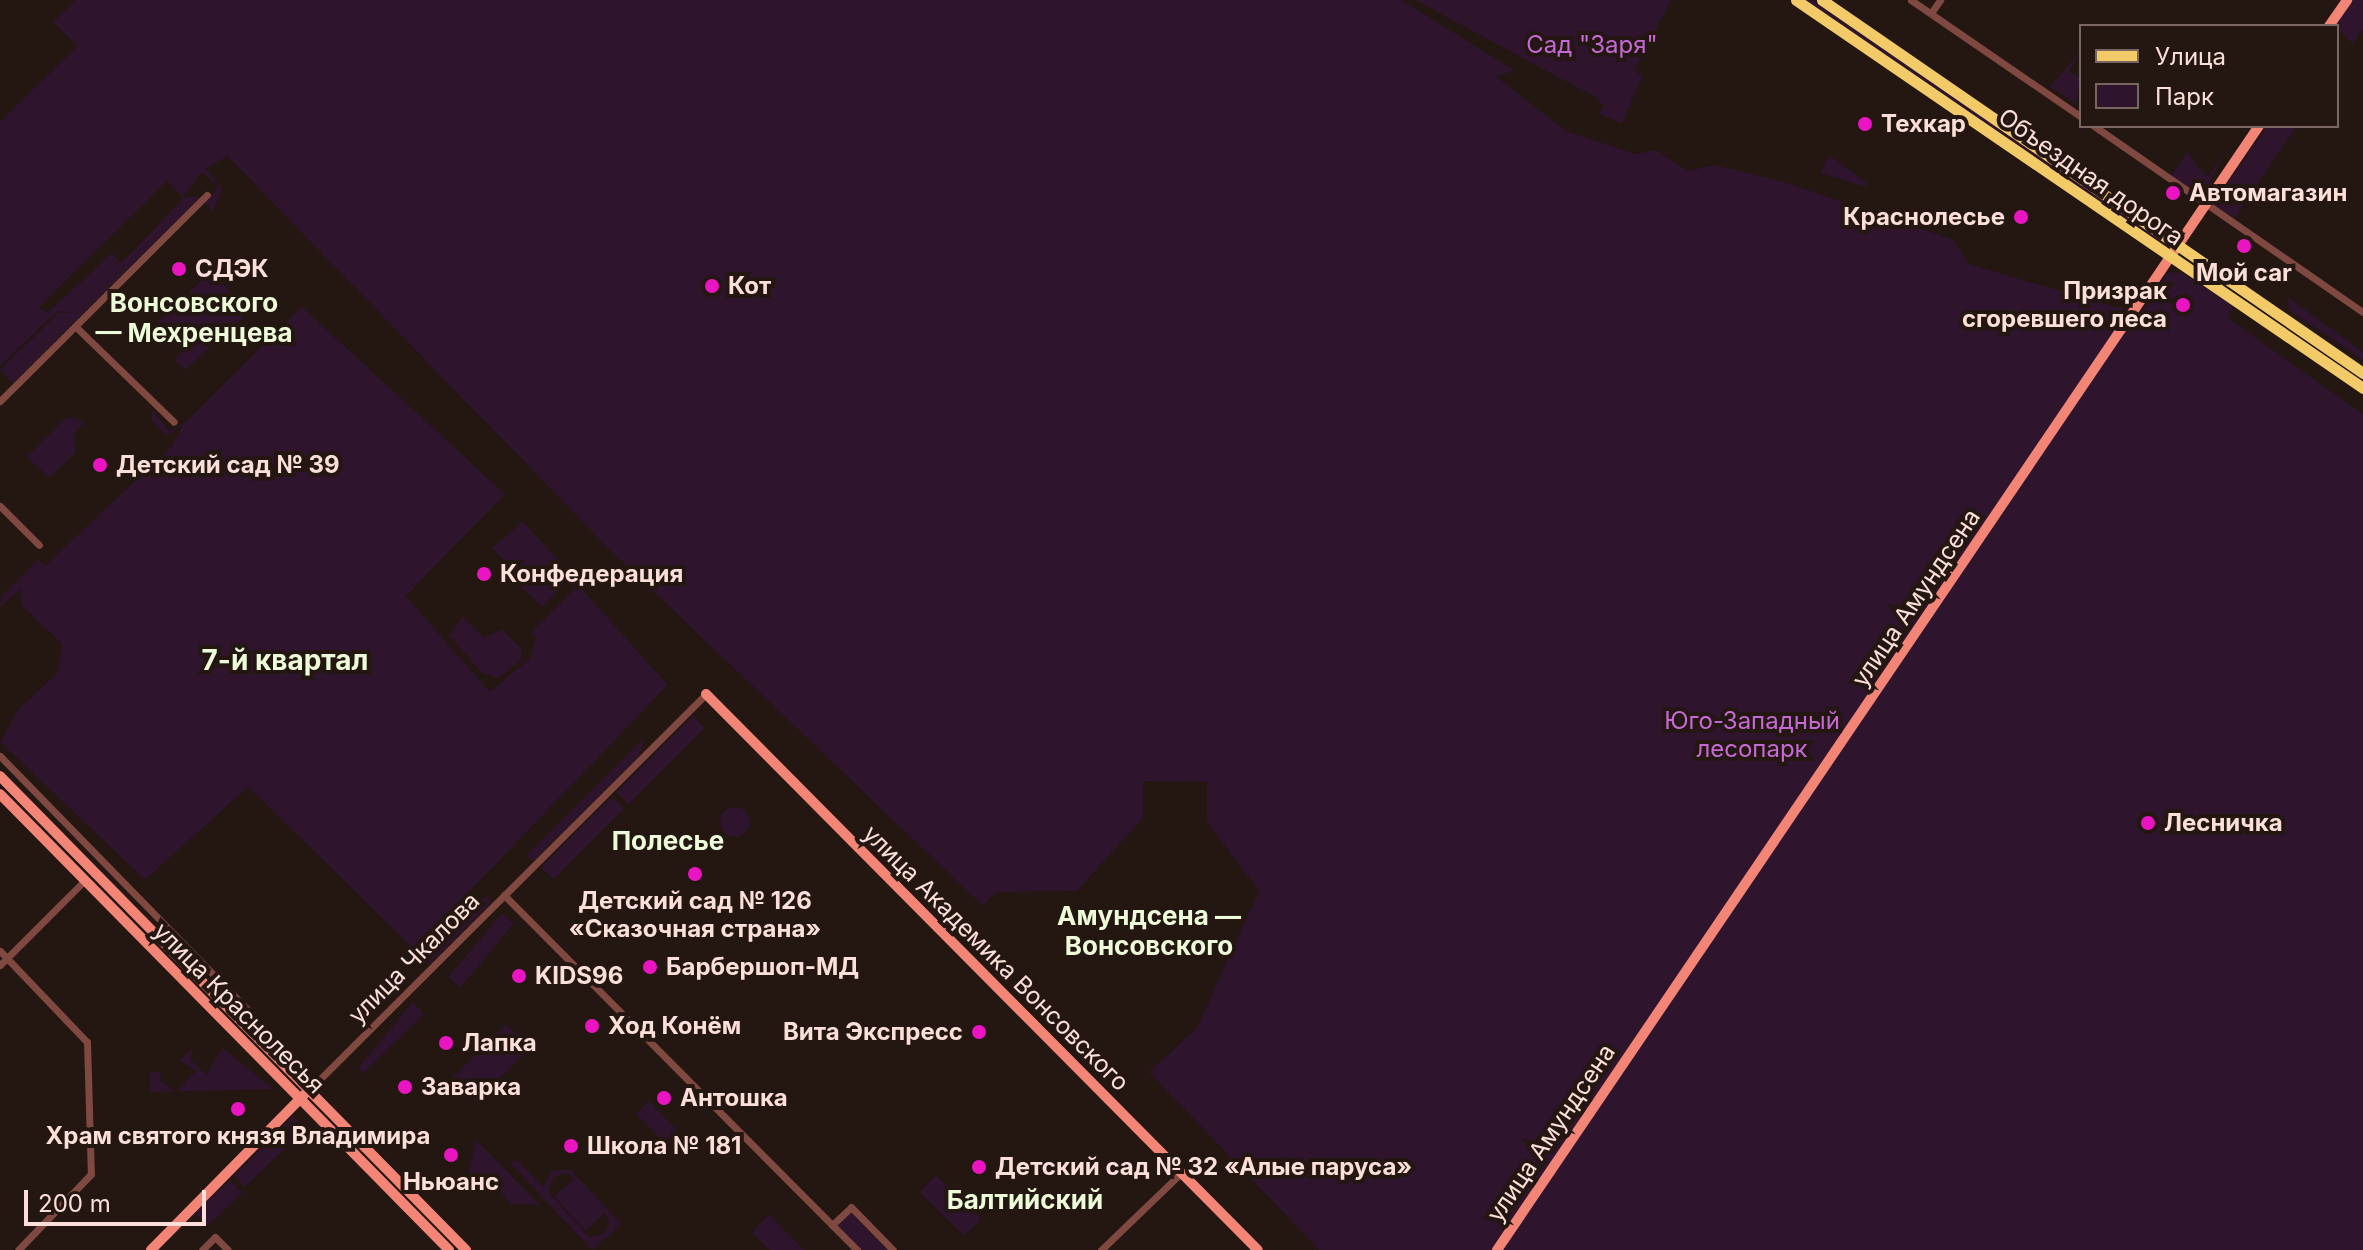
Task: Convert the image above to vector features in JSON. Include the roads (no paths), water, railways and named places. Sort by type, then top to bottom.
[{"type":"main road","name":"Объездная дорога","points":[[1796,0],[2170,259],[2363,388]]},
{"type":"main road","name":"Объездная дорога","points":[[1822,0],[2363,373]]},
{"type":"street","points":[[1911,0],[2079,116]]},
{"type":"street","points":[[1931,13],[1940,0]]},
{"type":"street","points":[[2330,24],[2347,0]]},
{"type":"street","points":[[2097,128],[2363,312]]},
{"type":"street","name":"улица Амундсена","points":[[1497,1250],[2258,128]]},
{"type":"street","points":[[0,401],[207,195]]},
{"type":"street","points":[[76,327],[174,422]]},
{"type":"street","points":[[0,506],[39,545]]},
{"type":"street","name":"улица Чкалова","points":[[151,1250],[706,694]]},
{"type":"street","name":"улица Академика Вонсовского","points":[[706,694],[1258,1250]]},
{"type":"street","name":"улица Краснолесья","points":[[0,756],[257,1019],[260,1041]]},
{"type":"street","name":"улица Краснолесья","points":[[0,776],[466,1250]]},
{"type":"street","name":"улица Краснолесья","points":[[0,794],[449,1250]]},
{"type":"street","points":[[0,965],[85,880]]},
{"type":"street","points":[[504,895],[857,1250]]},
{"type":"street","points":[[0,951],[87,1042],[91,1174],[18,1250]]},
{"type":"street","points":[[1101,1250],[1181,1173]]},
{"type":"street","points":[[832,1225],[851,1207],[893,1250]]},
{"type":"street","points":[[202,1250],[215,1237],[228,1250]]},
{"type":"place","name":"Техкар","points":[[1865,124]]},
{"type":"place","name":"Автомагазин","points":[[2173,193]]},
{"type":"place","name":"Краснолесье","points":[[2021,217]]},
{"type":"place","name":"Мой car","points":[[2244,246]]},
{"type":"place","name":"СДЭК","points":[[179,269]]},
{"type":"place","name":"Кот","points":[[712,286]]},
{"type":"place","name":"Призрак сгоревшего леса","points":[[2183,305]]},
{"type":"place","name":"Детский сад № 39","points":[[100,465]]},
{"type":"place","name":"Конфедерация","points":[[484,574]]},
{"type":"place","name":"Лесничка","points":[[2148,823]]},
{"type":"place","name":"Детский сад № 126 «Сказочная страна»","points":[[695,874]]},
{"type":"place","name":"Барбершоп-МД","points":[[650,967]]},
{"type":"place","name":"KIDS96","points":[[519,976]]},
{"type":"place","name":"Ход Конём","points":[[592,1026]]},
{"type":"place","name":"Вита Экспресс","points":[[979,1032]]},
{"type":"place","name":"Лапка","points":[[446,1043]]},
{"type":"place","name":"Заварка","points":[[405,1087]]},
{"type":"place","name":"Антошка","points":[[664,1098]]},
{"type":"place","name":"Храм святого князя Владимира","points":[[238,1109]]},
{"type":"place","name":"Школа № 181","points":[[571,1146]]},
{"type":"place","name":"Ньюанс","points":[[451,1155]]},
{"type":"place","name":"Детский сад № 32 «Алые паруса»","points":[[979,1167]]},
{"type":"district","name":"Вонсовского — Мехренцева","points":[[194,318]]},
{"type":"district","name":"7-й квартал","points":[[285,660]]},
{"type":"district","name":"Полесье","points":[[668,841]]},
{"type":"district","name":"Амундсена — Вонсовского","points":[[1149,931]]},
{"type":"district","name":"Балтийский","points":[[1025,1200]]},
{"type":"park label","name":"Сад \"Заря\"","points":[[1592,45]]},
{"type":"park label","name":"Юго-Западный лесопарк","points":[[1752,735]]}]
